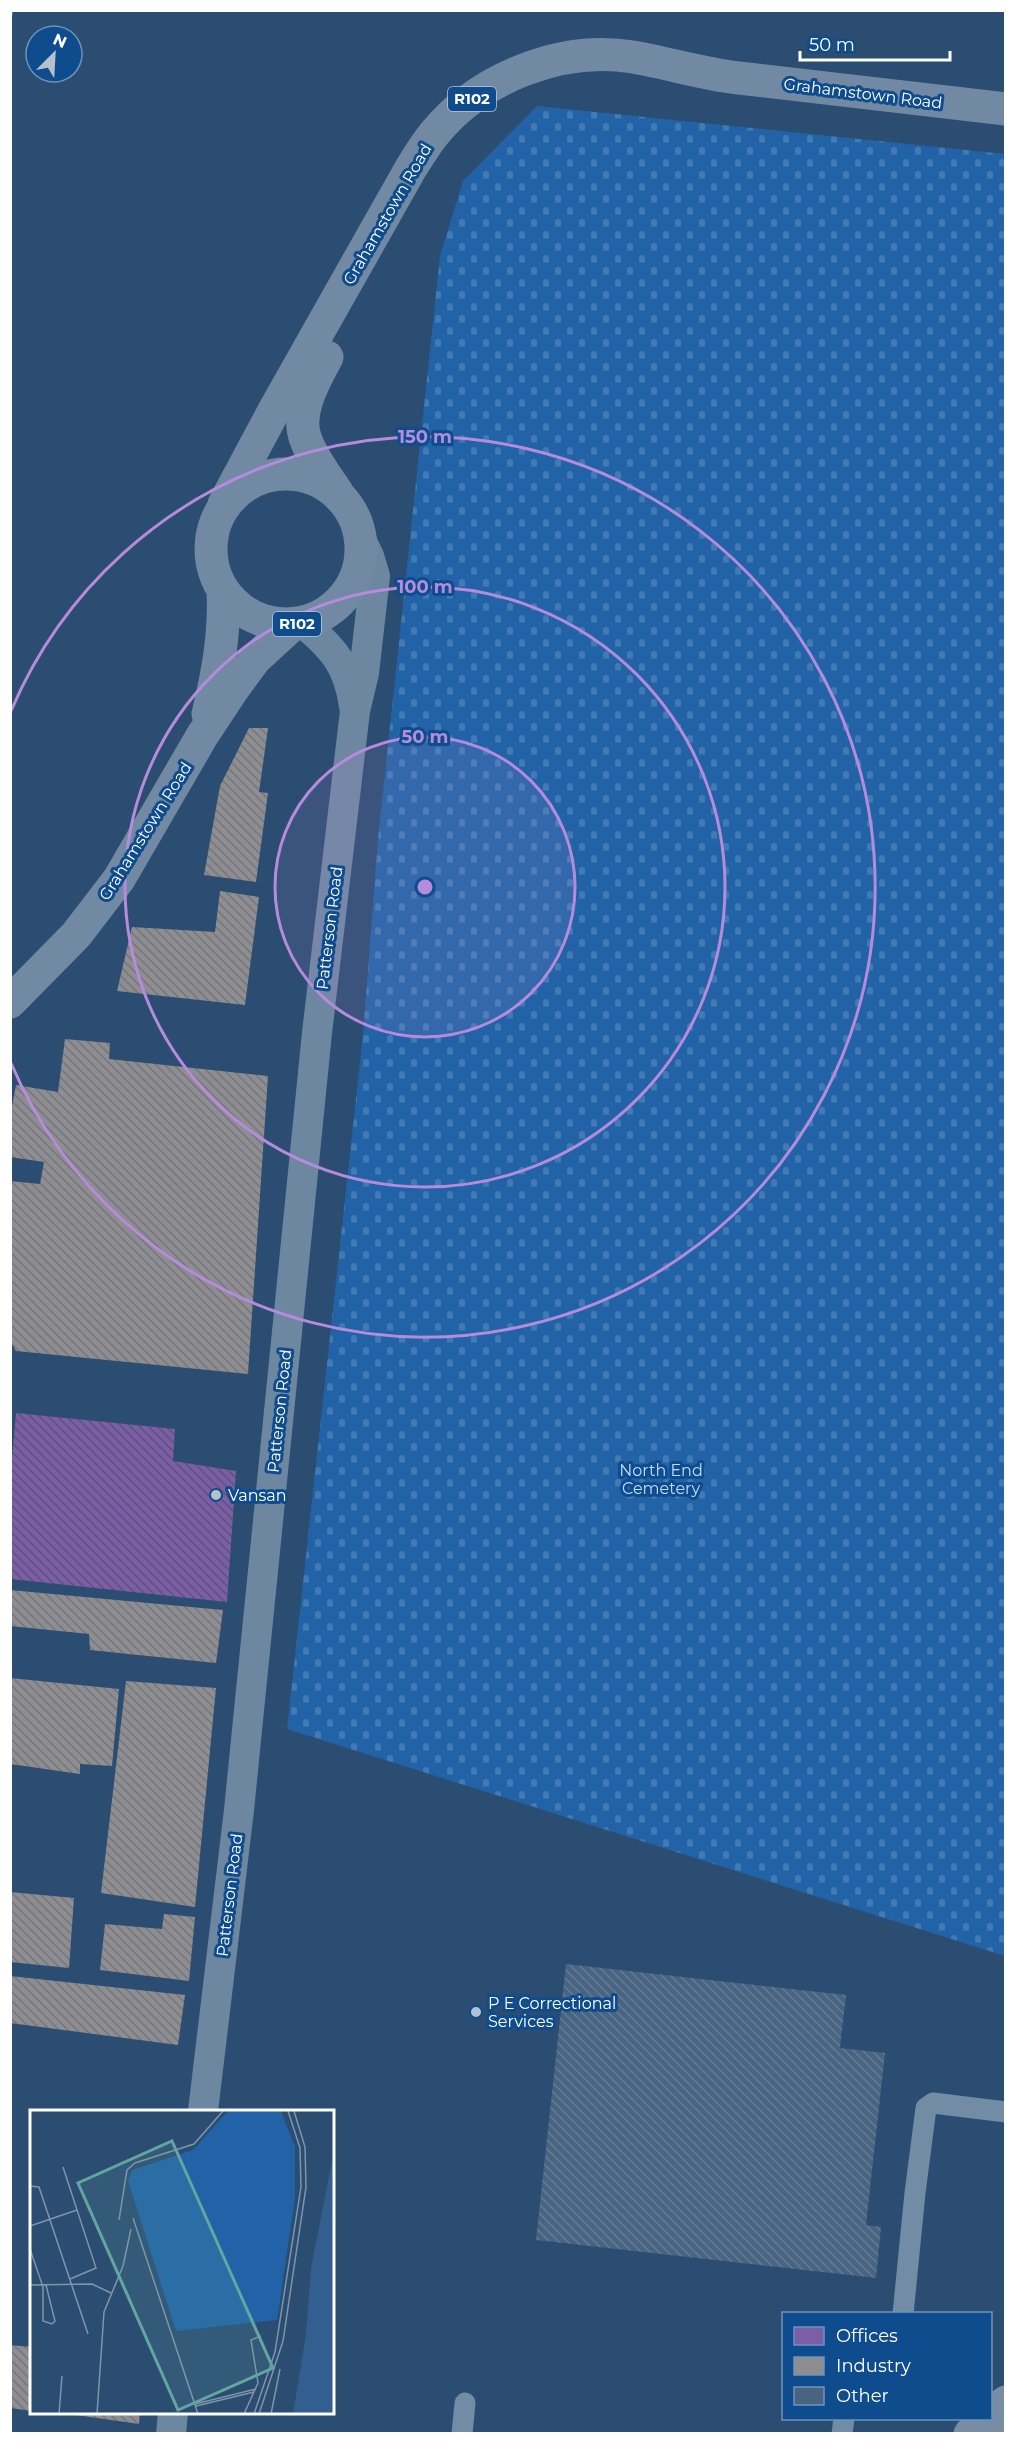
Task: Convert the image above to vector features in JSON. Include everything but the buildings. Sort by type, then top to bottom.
[{"type":"highway","points":[[992,2412],[1005,2402]]},
{"type":"highway","points":[[970,2433],[983,2420]]},
{"type":"main road","name":"Grahamstown Road","points":[[298,624],[266,622],[242,610],[223,591],[216,578],[210,553],[213,527],[277,405],[411,168],[434,133],[476,95],[500,80],[538,65],[564,58],[596,55],[631,56],[720,76],[1005,109]]},
{"type":"main road","name":"Grahamstown Road","points":[[10,1002],[76,935],[119,879],[202,736],[232,689],[255,660],[298,624],[323,615],[340,602],[353,584],[360,564],[362,542],[354,515],[337,492],[305,439],[306,404],[324,364],[421,186],[456,138],[497,105],[541,84],[607,76],[720,76]]},
{"type":"main road","name":"Grahamstown Road","points":[[224,504],[243,486],[274,474],[308,476],[337,492]]},
{"type":"main road","name":"Grahamstown Road","points":[[202,736],[222,653],[223,591]]},
{"type":"street","name":"Patterson Road","points":[[203,2110],[239,1810],[317,1033],[355,711],[364,674],[375,576],[362,542]]},
{"type":"street","name":"Patterson Road","points":[[298,624],[334,652],[345,668],[351,684],[355,711]]},
{"type":"street","points":[[903,2312],[926,2108],[933,2103],[1005,2112]]},
{"type":"street","points":[[462,2433],[465,2403]]},
{"type":"street","points":[[171,2433],[173,2414]]},
{"type":"green space","name":"North End Cemetery","points":[[537,106],[1005,154],[1005,1956],[287,1729],[363,1035],[378,839],[440,256],[463,181]]},
{"type":"railway","points":[[10,16],[11,10]]},
{"type":"place","name":"Vansan","points":[[216,1495]]},
{"type":"place","name":"P E Correctional Services","points":[[476,2012]]}]
